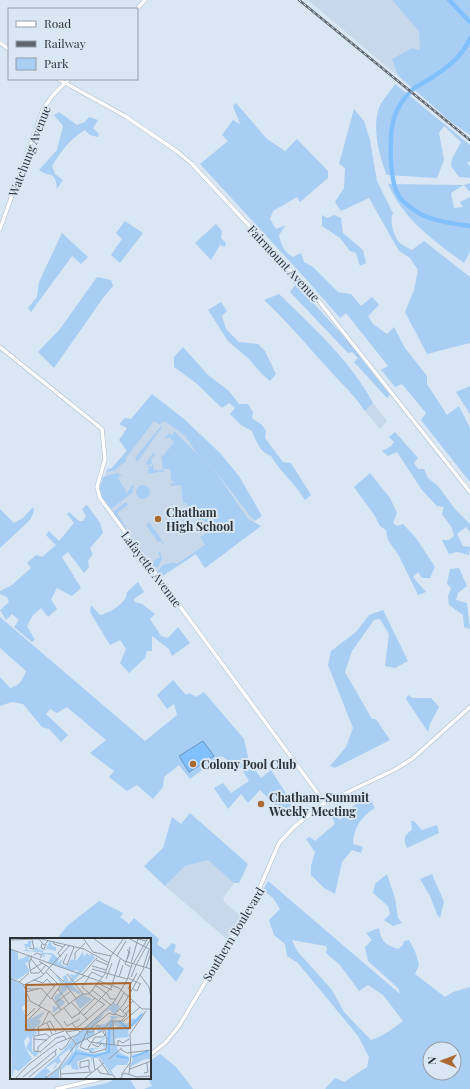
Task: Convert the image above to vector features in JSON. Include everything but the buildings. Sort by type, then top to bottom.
[{"type":"main road","points":[[138,8],[145,0]]},
{"type":"main road","name":"Fairmount Avenue","points":[[60,80],[125,116],[178,152],[192,164],[318,300],[470,492]]},
{"type":"main road","name":"Watchung Avenue","points":[[0,229],[43,109],[48,101],[68,80]]},
{"type":"main road","name":"Lafayette Avenue","points":[[0,347],[102,429],[105,459],[97,487],[100,498],[325,803]]},
{"type":"main road","name":"Southern Boulevard","points":[[151,1054],[166,1042],[179,1026],[254,901],[281,841],[295,826],[325,803],[394,770],[408,761],[434,740],[470,707]]},
{"type":"main road","points":[[57,1089],[99,1079]]},
{"type":"shaded area","points":[[308,0],[408,0],[436,33],[412,88]]},
{"type":"shaded area","points":[[373,403],[387,421],[380,429],[365,411]]},
{"type":"shaded area","points":[[154,417],[160,417],[185,436],[259,527],[205,568],[194,552],[159,575],[101,497],[99,487],[108,469],[112,468]]},
{"type":"shaded area","name":"Colony Pool Club","points":[[203,741],[214,756],[189,772],[179,756]]},
{"type":"shaded area","points":[[208,860],[234,883],[223,898],[225,903],[241,916],[227,939],[165,886],[185,866]]},
{"type":"green space","points":[[392,0],[470,0],[470,135],[451,122],[398,75],[392,59],[412,48],[420,50],[419,31]]},
{"type":"green space","points":[[395,84],[470,145],[470,161],[467,163],[470,166],[470,178],[459,177],[451,166],[452,159],[461,142],[444,126],[439,133],[444,160],[437,178],[387,175],[381,160],[377,142],[376,124],[380,105]]},
{"type":"green space","points":[[236,103],[267,139],[285,151],[297,139],[328,171],[328,178],[300,202],[297,197],[273,211],[270,219],[276,229],[286,225],[279,235],[282,245],[287,253],[293,257],[301,253],[304,262],[313,267],[338,292],[351,294],[361,306],[372,297],[379,305],[368,316],[373,324],[387,334],[394,327],[405,348],[427,376],[427,384],[447,415],[459,406],[470,428],[470,482],[421,420],[426,413],[402,384],[395,387],[381,370],[388,366],[346,313],[340,318],[200,164],[228,141],[222,135],[233,120],[240,124],[233,106]]},
{"type":"green space","points":[[354,109],[364,121],[370,140],[377,181],[393,213],[392,223],[398,241],[412,250],[424,241],[470,277],[470,343],[427,354],[405,312],[414,290],[418,270],[410,258],[399,251],[369,198],[341,211],[335,202],[344,188],[345,168],[339,164]]},
{"type":"green space","points":[[59,112],[77,125],[85,122],[89,117],[98,120],[93,128],[99,134],[98,137],[90,135],[85,130],[74,138],[62,151],[52,166],[55,174],[63,180],[57,189],[53,176],[39,170],[57,150],[63,126],[54,115]]},
{"type":"green space","points":[[470,183],[470,192],[464,185]]},
{"type":"green space","points":[[388,184],[464,185],[451,193],[454,208],[463,207],[460,202],[470,197],[470,252],[464,263],[441,246],[411,219],[402,208]]},
{"type":"green space","points":[[322,215],[327,218],[334,215],[341,218],[343,233],[363,250],[366,263],[360,266],[356,253],[350,251],[340,238],[322,226]]},
{"type":"green space","points":[[125,221],[143,233],[120,263],[111,255],[122,239],[116,233]]},
{"type":"green space","points":[[216,224],[222,231],[221,238],[226,243],[225,247],[220,245],[211,260],[195,243]]},
{"type":"green space","points":[[62,233],[88,257],[81,264],[72,256],[31,312],[28,308],[37,297],[39,282]]},
{"type":"green space","points":[[97,277],[111,280],[113,286],[54,368],[38,352],[60,329]]},
{"type":"green space","points":[[296,284],[346,339],[390,395],[387,398],[354,362],[358,358],[352,352],[348,353],[290,292]]},
{"type":"green space","points":[[279,294],[330,345],[354,373],[373,403],[365,411],[299,336],[264,300]]},
{"type":"green space","points":[[221,302],[227,311],[222,316],[226,329],[239,342],[258,344],[265,351],[276,374],[270,381],[249,359],[228,341],[208,310]]},
{"type":"green space","points":[[183,347],[208,375],[229,391],[239,404],[248,404],[253,412],[252,418],[262,425],[266,431],[265,438],[283,462],[291,463],[311,495],[305,500],[271,456],[261,449],[252,431],[241,425],[230,414],[235,408],[229,403],[222,408],[196,383],[174,367],[174,357]]},
{"type":"green space","points":[[470,386],[470,414],[456,392]]},
{"type":"green space","points":[[152,394],[184,419],[220,453],[239,476],[262,516],[255,521],[218,475],[199,456],[185,436],[166,422],[162,422],[160,425],[154,421],[126,458],[126,462],[119,466],[116,470],[106,472],[108,469],[112,468],[127,451],[119,440],[127,428],[119,424],[125,418],[131,419]]},
{"type":"green space","points":[[161,426],[162,427],[138,461],[136,461],[135,458]]},
{"type":"green space","points":[[174,431],[218,475],[248,519],[261,526],[205,568],[196,554],[161,577],[158,571],[163,565],[174,562],[176,564],[205,545],[200,537],[208,532],[186,503],[183,503],[181,485],[171,486],[171,483],[175,483],[171,480],[170,469],[163,469],[161,454],[163,456],[174,442],[170,438],[165,438],[169,433],[172,435]]},
{"type":"green space","points":[[395,432],[418,458],[414,463],[418,469],[424,469],[428,478],[438,486],[455,509],[470,524],[470,532],[466,527],[457,534],[463,546],[470,547],[469,555],[457,552],[449,554],[442,540],[449,540],[454,536],[452,528],[442,514],[444,507],[437,506],[422,490],[397,452],[388,456],[382,451],[391,446],[394,442],[389,437]]},
{"type":"green space","points":[[153,453],[155,455],[151,459],[154,470],[158,470],[158,472],[148,474],[149,467],[146,466],[152,466],[152,464],[147,465],[146,463]]},
{"type":"green space","points":[[163,469],[164,472],[159,472],[159,470]]},
{"type":"green space","points":[[117,473],[122,475],[118,478],[127,493],[133,484],[134,485],[132,493],[111,509],[101,498],[100,487],[103,477]]},
{"type":"green space","points":[[370,473],[390,498],[397,513],[393,523],[397,526],[403,524],[416,538],[435,567],[430,578],[422,578],[418,572],[413,577],[426,592],[418,595],[399,556],[388,540],[386,530],[380,526],[375,516],[354,487]]},
{"type":"green space","points":[[140,485],[146,485],[150,489],[150,495],[146,499],[140,499],[136,495],[136,489]]},
{"type":"green space","points":[[126,502],[131,508],[128,505],[117,513],[134,540],[114,514],[114,511]]},
{"type":"green space","points":[[87,505],[100,523],[103,533],[90,548],[93,554],[88,561],[89,567],[84,573],[68,552],[62,557],[81,588],[72,596],[57,588],[51,599],[57,609],[48,617],[41,608],[33,615],[27,626],[35,640],[32,642],[14,627],[19,620],[12,614],[6,620],[0,610],[9,602],[7,597],[0,594],[0,591],[12,585],[31,568],[27,563],[36,555],[42,557],[56,545],[46,535],[49,531],[59,541],[74,523],[67,514],[69,512],[79,521],[83,521],[86,516],[82,509]]},
{"type":"green space","points":[[33,507],[34,511],[30,520],[0,548],[0,509],[14,523],[23,518]]},
{"type":"green space","points":[[149,522],[164,543],[163,544],[161,541],[158,542],[146,525]]},
{"type":"green space","points":[[140,547],[152,562],[160,557],[158,553],[160,551],[162,559],[158,567],[153,568],[138,548]]},
{"type":"green space","points":[[459,568],[467,586],[458,593],[456,600],[467,603],[470,629],[464,627],[463,615],[449,605],[448,596],[451,588],[447,584],[450,569]]},
{"type":"green space","points":[[138,582],[144,592],[134,599],[135,602],[142,604],[155,614],[150,619],[161,636],[168,638],[178,627],[190,643],[172,656],[169,649],[152,636],[152,651],[147,651],[145,658],[129,673],[120,663],[126,649],[120,640],[110,645],[90,612],[91,605],[100,615],[113,610],[121,604],[127,592]]},
{"type":"green space","points":[[383,610],[408,661],[395,668],[385,666],[389,634],[380,619],[374,620],[352,651],[345,672],[372,719],[376,719],[390,740],[335,768],[330,766],[346,747],[353,728],[328,665],[331,651],[356,632],[369,615]]},
{"type":"green space","points":[[0,617],[145,741],[177,715],[174,704],[167,709],[157,695],[173,680],[186,695],[189,693],[196,697],[204,692],[244,739],[249,762],[261,778],[271,770],[294,806],[286,816],[260,790],[248,803],[241,794],[228,809],[214,788],[223,783],[231,793],[249,781],[241,768],[221,756],[190,779],[179,765],[164,777],[163,787],[153,799],[137,785],[127,791],[109,777],[114,771],[90,753],[106,740],[67,707],[57,713],[50,709],[46,714],[68,735],[61,742],[49,729],[42,727],[23,704],[12,702],[0,706],[0,677],[10,688],[22,680],[26,671],[0,648]]},
{"type":"green space","points":[[408,695],[413,698],[431,698],[439,707],[430,724],[428,732],[406,699]]},
{"type":"green space","points":[[369,797],[375,808],[366,814],[359,823],[353,838],[353,844],[363,847],[361,853],[352,850],[342,862],[335,894],[324,888],[311,875],[311,866],[315,852],[306,839],[310,837],[315,841],[335,824],[329,810],[335,813],[339,820],[348,815],[343,808],[348,809]]},
{"type":"green space","points":[[190,813],[248,864],[239,883],[234,883],[208,860],[185,866],[165,886],[144,866],[163,848],[172,817],[181,824]]},
{"type":"green space","points":[[411,821],[414,821],[422,830],[437,825],[439,833],[407,848],[405,838],[412,830]]},
{"type":"green space","points":[[387,874],[395,898],[398,918],[402,923],[393,926],[384,920],[390,914],[388,906],[373,893],[375,884]]},
{"type":"green space","points":[[432,874],[444,902],[440,918],[420,879]]},
{"type":"green space","points":[[268,881],[400,994],[398,988],[368,961],[365,947],[372,940],[366,933],[379,928],[384,942],[398,949],[403,945],[404,941],[409,940],[415,951],[419,965],[415,974],[445,997],[453,992],[470,987],[470,1089],[325,1089],[335,1078],[344,1082],[367,1067],[369,1057],[358,1036],[298,963],[287,956],[285,944],[274,935],[269,920],[280,909],[273,898],[263,890]],"holes":[[[292,940],[326,946],[326,953],[340,965],[359,991],[368,985],[383,995],[403,1021],[384,1034],[371,1040],[344,1012],[332,990],[297,951]]]},
{"type":"green space","points":[[99,901],[123,913],[120,917],[129,924],[134,918],[159,939],[157,944],[165,950],[172,943],[176,945],[174,952],[181,955],[177,963],[184,969],[176,982],[151,953],[151,938],[58,938],[67,926]]},
{"type":"green space","points":[[160,1054],[176,1067],[193,1089],[144,1089],[152,1086],[148,1079],[151,1079],[151,1060]]},
{"type":"green space","points":[[115,1079],[130,1079],[136,1089],[79,1089],[107,1083]]},
{"type":"waterway","points":[[449,0],[470,22]]},
{"type":"waterway","points":[[470,38],[467,45],[458,57],[434,76],[414,89],[404,99],[394,118],[391,135],[393,180],[402,200],[417,212],[431,218],[470,226]]},
{"type":"railway","points":[[299,0],[470,140]]},
{"type":"place","name":"Chatham High School","points":[[158,519]]},
{"type":"place","name":"Colony Pool Club","points":[[193,764]]},
{"type":"place","name":"Chatham-Summit Weekly Meeting","points":[[261,804]]}]
